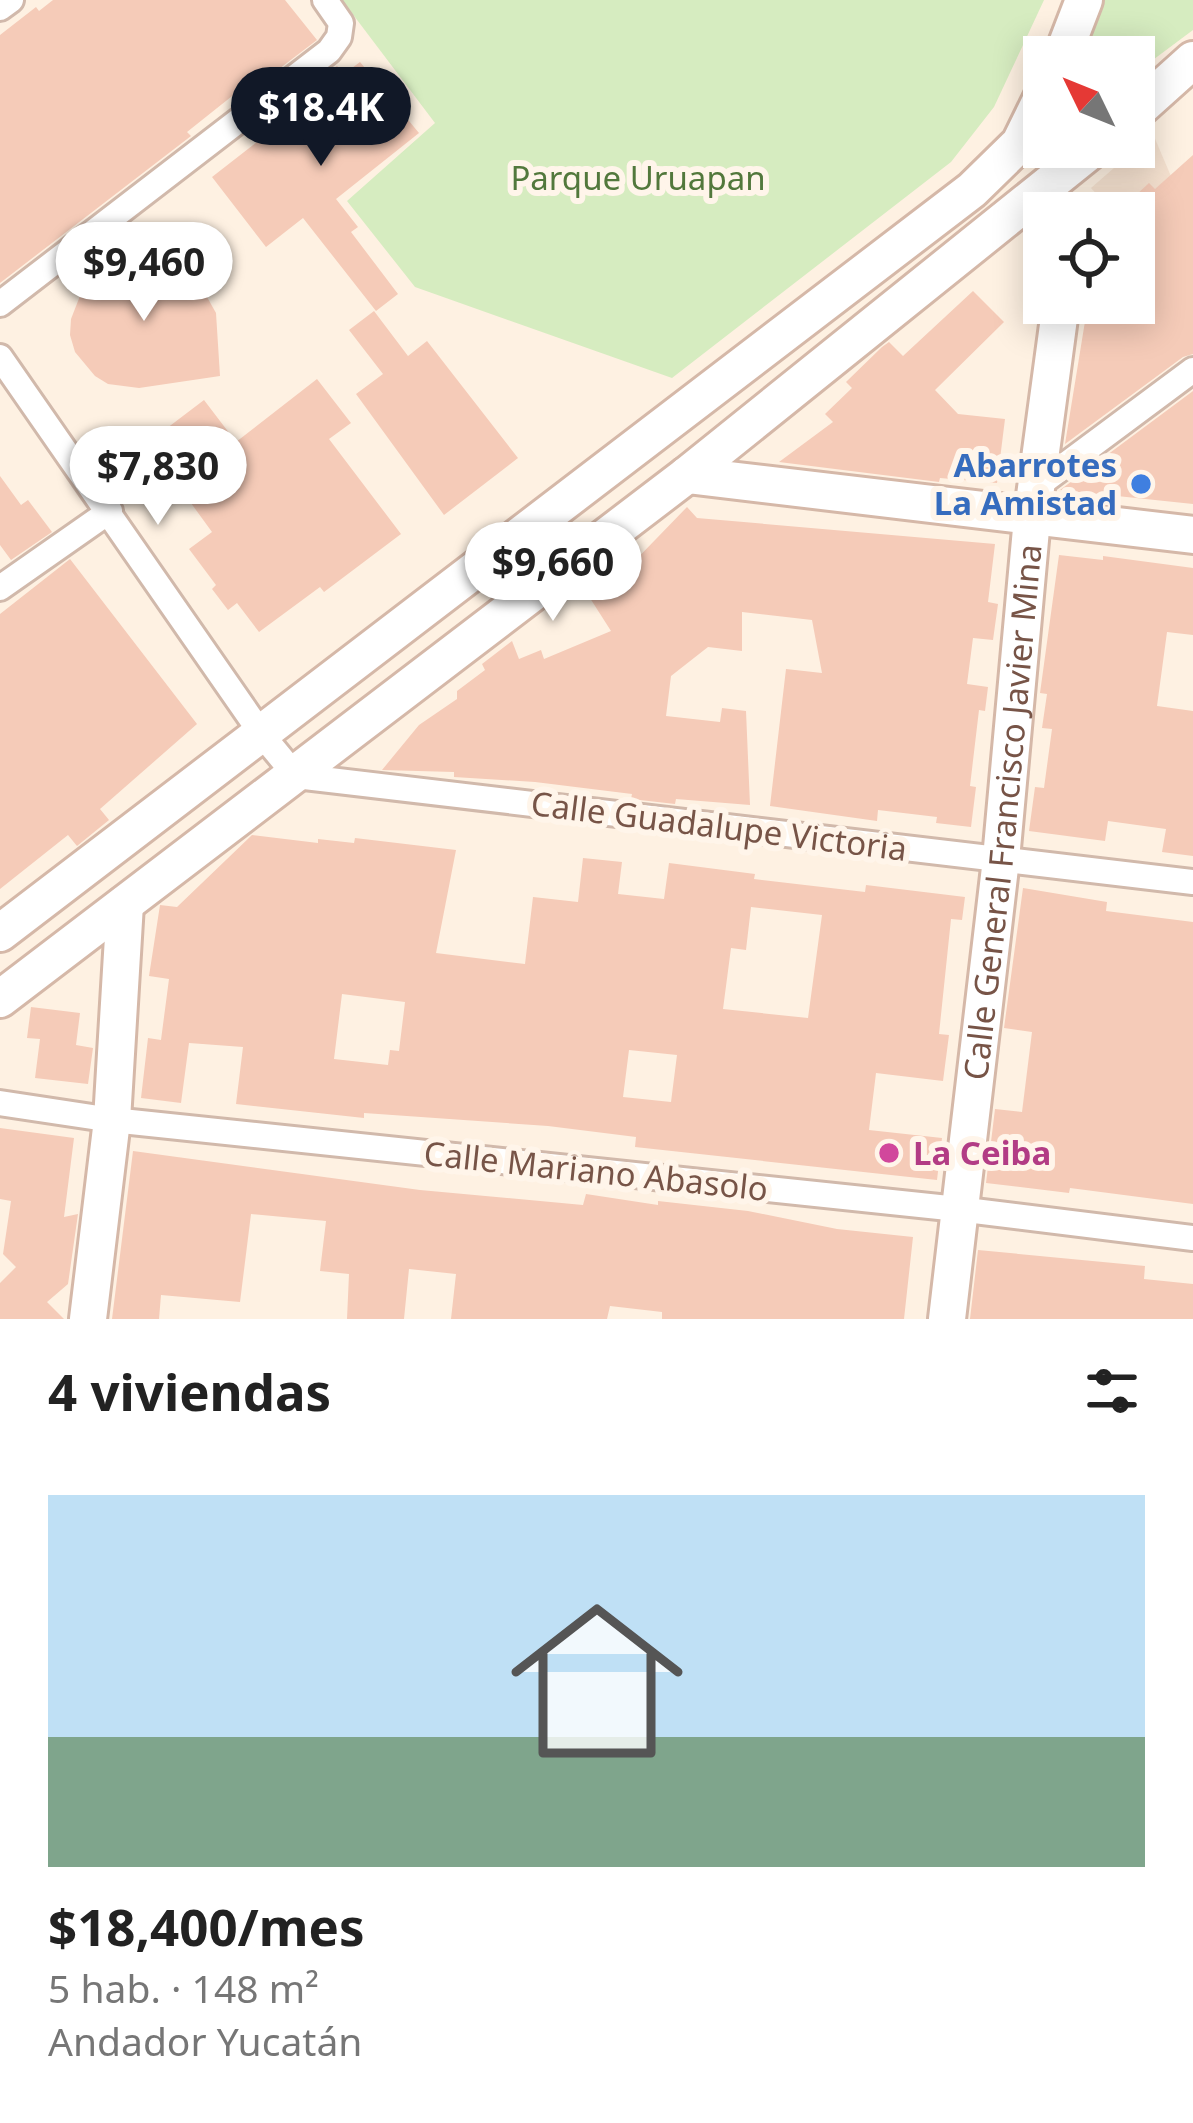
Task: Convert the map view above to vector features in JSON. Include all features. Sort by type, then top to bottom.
[{"type":"street","points":[[0,8],[11,0]]},
{"type":"street","points":[[0,304],[329,51],[340,38],[341,23],[325,0]]},
{"type":"street","points":[[1070,36],[1084,0]]},
{"type":"street","points":[[1155,94],[1193,60]]},
{"type":"street","points":[[0,933],[972,190],[1023,137]]},
{"type":"street","points":[[1020,143],[1054,192]]},
{"type":"street","points":[[0,999],[1023,224]]},
{"type":"street","name":"Calle General Francisco Javier Mina","points":[[946,1319],[1001,859],[1034,502],[1058,324]]},
{"type":"street","points":[[0,357],[262,736],[296,776]]},
{"type":"street","points":[[1034,502],[1193,370]]},
{"type":"street","points":[[687,475],[1034,502],[1193,535]]},
{"type":"street","points":[[0,588],[110,511]]},
{"type":"street","name":"Calle Guadalupe Victoria","points":[[296,776],[1193,882]]},
{"type":"street","points":[[88,1319],[112,1120],[125,904]]},
{"type":"street","name":"Calle Mariano Abasolo","points":[[0,1103],[112,1120],[1193,1238]]},
{"type":"shaded area","points":[[1155,139],[1193,228],[1155,218],[1155,192],[1095,192],[1091,188],[1114,168],[1155,168]]},
{"type":"green space","name":"Parque Uruapan","points":[[342,0],[1044,0],[1027,36],[1023,36],[994,107],[951,162],[672,378],[415,287],[347,201],[435,123]]},
{"type":"green space","points":[[1103,0],[1193,0],[1193,30],[1155,58],[1155,36],[1088,36]]},
{"type":"building","points":[[53,0],[285,0],[317,40],[271,75],[266,69],[187,132],[191,136],[0,283],[0,35]]},
{"type":"building","points":[[360,62],[419,133],[336,199],[358,227],[351,232],[398,294],[376,311],[303,218],[266,247],[212,177],[298,110],[291,101],[337,66],[344,74]]},
{"type":"building","points":[[1193,155],[1193,354],[1065,444],[1085,324],[1155,324],[1155,192],[1139,192],[1149,183],[1155,189]]},
{"type":"building","points":[[146,254],[166,258],[198,281],[216,313],[220,376],[139,388],[108,384],[75,352],[71,319],[87,278],[77,265]]},
{"type":"building","points":[[973,291],[1004,322],[935,390],[958,414],[1005,419],[997,483],[940,478],[939,482],[779,462],[833,422],[825,414],[852,388],[846,382],[882,347],[889,342],[903,356]]},
{"type":"building","points":[[374,311],[408,356],[427,341],[518,458],[444,515],[356,394],[383,374],[349,330]]},
{"type":"building","points":[[317,379],[351,423],[329,439],[401,534],[324,592],[320,587],[259,632],[237,603],[228,610],[189,549],[212,532],[180,488],[154,508],[121,463],[204,400],[236,442]]},
{"type":"building","points":[[1193,391],[1193,504],[1060,490]]},
{"type":"building","points":[[0,476],[21,505],[28,500],[52,532],[11,560],[0,545]]},
{"type":"building","points":[[687,507],[697,518],[995,544],[988,602],[998,604],[993,640],[973,638],[967,684],[988,687],[985,711],[979,710],[970,786],[976,787],[971,827],[936,823],[937,817],[878,810],[877,821],[770,806],[786,669],[822,673],[812,620],[742,612],[742,651],[708,647],[671,676],[666,716],[720,722],[722,708],[746,711],[750,805],[676,799],[675,804],[535,782],[454,777],[454,772],[382,770],[419,725],[457,699],[457,691],[485,670],[482,664],[512,641],[519,659],[541,650],[544,659],[611,631],[588,595],[624,572]]},
{"type":"building","points":[[1059,555],[1193,568],[1193,635],[1167,632],[1157,706],[1193,711],[1193,856],[1162,852],[1166,829],[1108,821],[1105,841],[1029,831],[1035,787],[1044,788],[1052,729],[1042,728],[1047,694],[1040,693]]},
{"type":"building","points":[[70,559],[197,724],[100,809],[109,820],[77,846],[68,835],[0,889],[0,614]]},
{"type":"building","points":[[252,835],[318,843],[318,839],[354,843],[355,838],[456,850],[436,953],[525,964],[533,897],[578,902],[583,858],[622,862],[618,894],[664,899],[669,863],[865,892],[866,885],[965,897],[962,920],[951,919],[939,1034],[949,1035],[943,1081],[876,1073],[869,1130],[942,1138],[937,1180],[635,1147],[636,1137],[548,1126],[364,1113],[364,1118],[236,1104],[243,1047],[189,1043],[181,1103],[141,1098],[148,1038],[161,1040],[169,979],[149,976],[160,905],[177,907]],"holes":[[[751,907],[822,915],[808,1018],[723,1009],[731,948],[746,950]],[[342,994],[405,1002],[399,1051],[390,1050],[388,1065],[334,1059]],[[629,1050],[677,1055],[671,1102],[623,1097]]]},
{"type":"building","points":[[1023,888],[1107,902],[1106,911],[1193,922],[1193,1204],[986,1183],[995,1109],[1022,1112],[1032,1032],[1004,1028]]},
{"type":"building","points":[[31,1007],[80,1013],[76,1045],[93,1048],[88,1084],[35,1078],[40,1039],[27,1038]]},
{"type":"building","points":[[0,1128],[74,1138],[64,1217],[78,1214],[68,1284],[47,1302],[64,1319],[0,1319],[0,1283],[16,1267],[3,1254],[11,1201],[0,1199]]},
{"type":"building","points":[[133,1151],[420,1190],[583,1205],[586,1194],[658,1205],[658,1201],[913,1237],[904,1319],[662,1319],[662,1312],[610,1306],[607,1319],[451,1319],[456,1274],[409,1269],[404,1319],[347,1319],[349,1274],[320,1271],[326,1221],[251,1214],[240,1302],[161,1295],[159,1319],[112,1319]]},
{"type":"building","points":[[978,1250],[1145,1266],[1144,1279],[1193,1284],[1193,1319],[970,1319]]},
{"type":"place","name":"Abarrotes La Amistad","points":[[1141,484]]},
{"type":"place","name":"La Ceiba","points":[[889,1153]]}]
